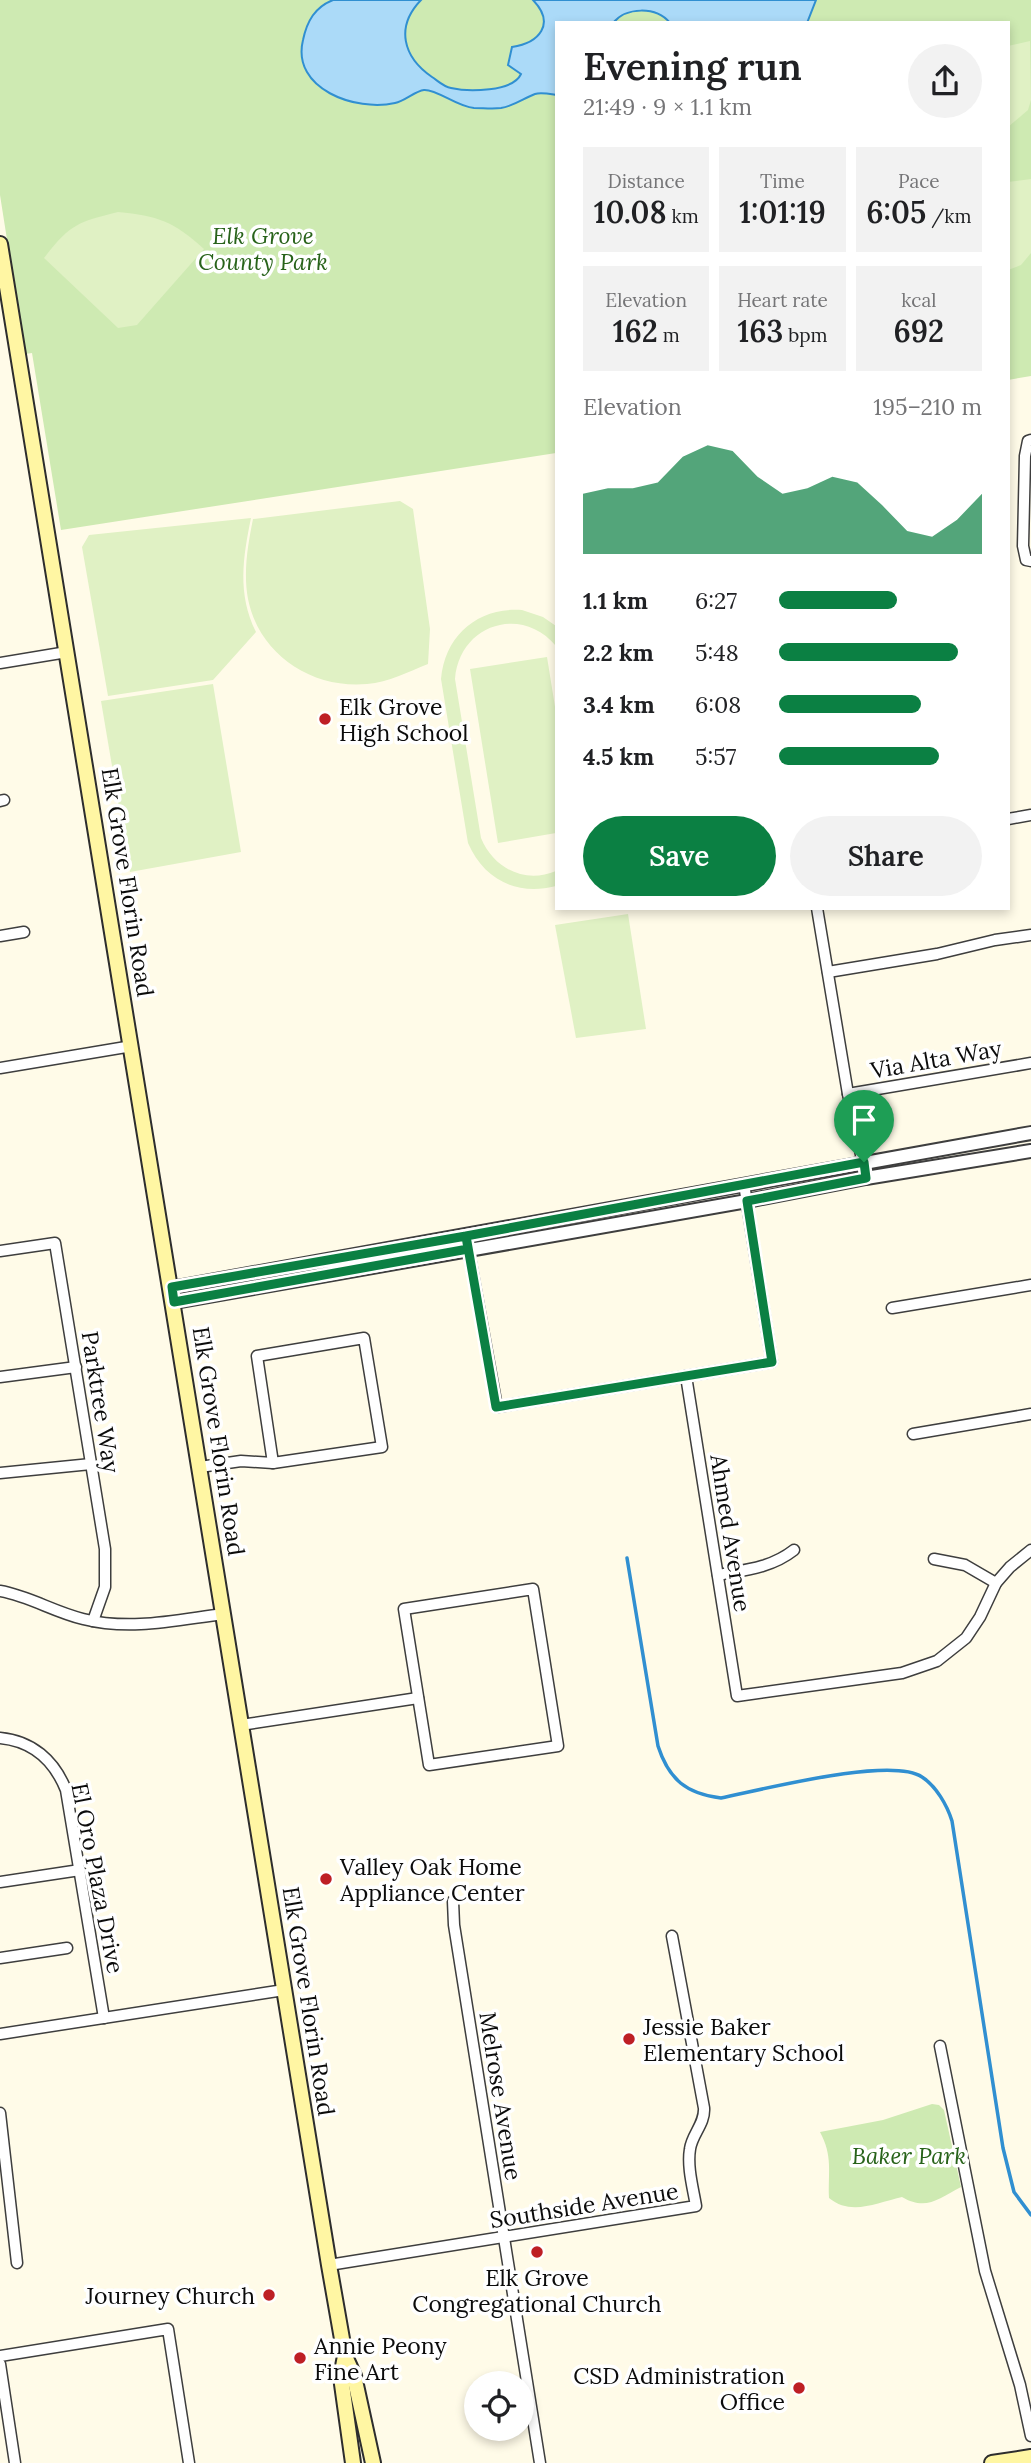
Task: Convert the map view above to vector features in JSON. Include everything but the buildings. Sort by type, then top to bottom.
[{"type":"main road","name":"Elk Grove Florin Road","points":[[0,244],[329,2264],[345,2356],[354,2376],[373,2463]]},
{"type":"main road","name":"Elk Grove Florin Road","points":[[345,2356],[341,2377],[353,2463]]},
{"type":"main road","points":[[992,2463],[1031,2457]]},
{"type":"street","points":[[1031,440],[1028,441],[1025,456],[1023,546],[1026,561],[1031,562]]},
{"type":"street","points":[[0,663],[67,652]]},
{"type":"street","points":[[1010,819],[1031,815]]},
{"type":"street","points":[[817,910],[848,1094],[866,1178]]},
{"type":"street","points":[[0,936],[24,932]]},
{"type":"street","points":[[828,972],[1031,935]]},
{"type":"street","points":[[0,1068],[132,1046]]},
{"type":"street","name":"Via Alta Way","points":[[848,1094],[1031,1063]]},
{"type":"street","points":[[173,1295],[466,1236],[1031,1133]]},
{"type":"street","points":[[173,1295],[468,1249],[1031,1151]]},
{"type":"street","points":[[466,1236],[496,1407],[772,1362],[744,1184]]},
{"type":"street","name":"Parktree Way","points":[[0,1251],[55,1243],[107,1563],[102,1599],[93,1621]]},
{"type":"street","points":[[892,1308],[1031,1285]]},
{"type":"street","points":[[200,1467],[241,1461],[273,1463],[382,1447],[364,1338],[257,1356],[273,1463]]},
{"type":"street","points":[[0,1377],[76,1367]]},
{"type":"street","name":"Ahmed Avenue","points":[[686,1376],[737,1696],[902,1673],[926,1666],[947,1654],[966,1638],[980,1617],[996,1583]]},
{"type":"street","points":[[913,1434],[1031,1415]]},
{"type":"street","points":[[0,1473],[91,1464]]},
{"type":"street","points":[[718,1575],[763,1567],[794,1550]]},
{"type":"street","points":[[934,1559],[965,1565],[996,1583],[1031,1550]]},
{"type":"street","points":[[533,1589],[558,1746],[429,1765],[418,1698],[404,1609],[533,1589]]},
{"type":"street","points":[[0,1591],[93,1621],[130,1625],[153,1625],[223,1614]]},
{"type":"street","points":[[241,1725],[418,1698]]},
{"type":"street","name":"El Oro Plaza Drive","points":[[0,1738],[18,1741],[37,1751],[48,1760],[62,1779],[69,1801],[104,2018]]},
{"type":"street","points":[[0,1882],[80,1870]]},
{"type":"street","name":"Melrose Avenue","points":[[453,1901],[454,1925],[540,2463]]},
{"type":"street","name":"Southside Avenue","points":[[329,2264],[696,2206],[689,2156],[696,2129],[701,2125],[704,2116],[704,2108],[672,1936]]},
{"type":"street","points":[[0,1958],[67,1948]]},
{"type":"street","points":[[0,2034],[284,1990]]},
{"type":"street","points":[[940,2046],[985,2270],[1020,2385],[1031,2436]]},
{"type":"street","points":[[0,2113],[17,2263]]},
{"type":"street","points":[[0,2356],[168,2329],[189,2463]]},
{"type":"street","points":[[0,2364],[15,2463]]},
{"type":"green space","name":"Elk Grove County Park","points":[[0,0],[1031,0],[1031,376],[1010,380],[1010,21],[555,21],[555,453],[61,530],[32,353],[25,354],[0,195]]},
{"type":"green space","points":[[1030,41],[1031,100],[1028,110],[1010,125],[1010,46]]},
{"type":"green space","points":[[1031,179],[1031,253],[1021,265],[1010,269],[1010,182]]},
{"type":"green space","points":[[118,212],[155,218],[174,226],[204,249],[137,325],[118,328],[44,258],[68,231],[76,226]]},
{"type":"green space","points":[[400,501],[413,509],[430,629],[428,664],[383,681],[346,684],[326,681],[291,664],[263,636],[248,599],[246,568],[253,519]]},
{"type":"green space","points":[[251,518],[243,575],[246,604],[256,632],[213,680],[108,696],[82,547],[89,535]]},
{"type":"green space","points":[[506,610],[522,610],[543,617],[555,625],[555,645],[542,633],[526,626],[494,626],[479,634],[468,645],[459,660],[455,679],[481,838],[494,858],[512,871],[533,876],[555,871],[555,886],[542,889],[515,887],[493,876],[483,867],[468,843],[441,679],[449,649],[457,637],[478,619]]},
{"type":"green space","points":[[547,657],[555,707],[555,833],[498,843],[470,669]]},
{"type":"green space","points":[[213,684],[241,852],[130,872],[101,701]]},
{"type":"green space","points":[[628,914],[646,1029],[576,1038],[555,925]]},
{"type":"green space","name":"Baker Park","points":[[932,2104],[939,2105],[944,2110],[961,2187],[925,2203],[902,2197],[855,2207],[837,2203],[829,2198],[828,2157],[820,2132],[883,2120]]},
{"type":"water","points":[[333,0],[421,0],[413,10],[405,31],[409,51],[414,60],[446,86],[479,90],[509,84],[521,74],[508,65],[512,47],[537,37],[544,24],[540,9],[533,0],[816,0],[808,21],[668,21],[649,11],[633,11],[615,21],[555,21],[555,95],[537,93],[501,108],[468,107],[429,90],[395,103],[379,105],[362,104],[330,93],[317,84],[307,72],[302,57],[307,27],[321,7]]},
{"type":"waterway","points":[[627,1558],[658,1746],[668,1768],[681,1783],[698,1793],[721,1798],[794,1782],[883,1770],[922,1777],[940,1796],[952,1821],[1003,2148],[1014,2192],[1031,2215]]},
{"type":"place","name":"Elk Grove High School","points":[[325,719]]},
{"type":"place","name":"Valley Oak Home Appliance Center","points":[[326,1879]]},
{"type":"place","name":"Jessie Baker Elementary School","points":[[629,2039]]},
{"type":"place","name":"Elk Grove Congregational Church","points":[[537,2252]]},
{"type":"place","name":"Journey Church","points":[[269,2295]]},
{"type":"place","name":"Annie Peony Fine Art","points":[[300,2358]]},
{"type":"place","name":"CSD Administration Office","points":[[799,2388]]},
{"type":"route","points":[[864,1162],[466,1236],[468,1249],[174,1302],[172,1287],[466,1236],[496,1407],[772,1362],[747,1201],[866,1178],[864,1162]]}]
